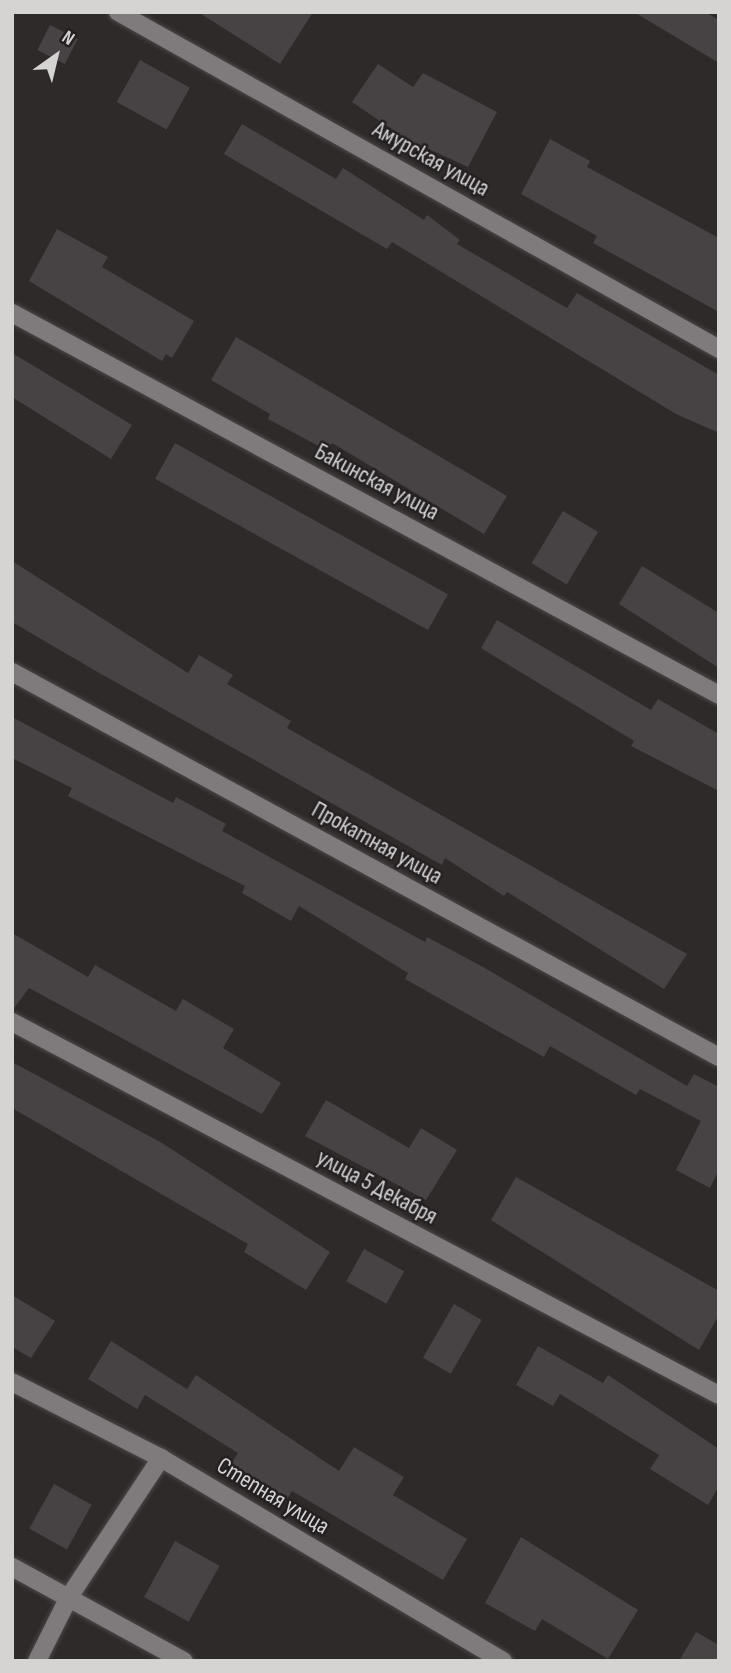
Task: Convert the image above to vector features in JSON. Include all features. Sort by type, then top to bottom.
[{"type":"street","name":"Амурская улица","points":[[118,12],[719,349]]},
{"type":"street","name":"Бакинская улица","points":[[12,313],[719,695]]},
{"type":"street","name":"Прокатная улица","points":[[12,672],[719,1057]]},
{"type":"street","name":"улица 5 Декабря","points":[[12,1022],[719,1395]]},
{"type":"street","name":"Степная улица","points":[[12,1382],[161,1458],[503,1661]]},
{"type":"street","points":[[37,1661],[69,1597],[161,1458]]},
{"type":"street","points":[[12,1567],[184,1661]]},
{"type":"building","points":[[198,12],[313,12],[280,64]]},
{"type":"building","points":[[634,12],[705,12],[719,20],[719,63]]},
{"type":"building","points":[[50,25],[78,39],[65,64],[37,50]]},
{"type":"building","points":[[140,60],[190,88],[167,130],[117,102]]},
{"type":"building","points":[[378,64],[413,87],[423,73],[497,112],[468,167],[405,138],[352,102]]},
{"type":"building","points":[[242,124],[336,179],[343,168],[424,220],[427,215],[460,240],[457,244],[567,308],[577,293],[719,375],[719,433],[676,414],[392,242],[387,249],[224,154]]},
{"type":"building","points":[[550,139],[590,161],[587,167],[719,238],[719,312],[593,243],[597,236],[521,194]]},
{"type":"building","points":[[57,229],[108,257],[102,267],[194,321],[172,358],[166,354],[162,361],[29,281]]},
{"type":"building","points":[[236,337],[507,496],[484,534],[332,443],[328,451],[268,419],[270,414],[211,380]]},
{"type":"building","points":[[12,353],[132,425],[111,459],[12,397]]},
{"type":"building","points":[[175,443],[448,594],[428,630],[155,479]]},
{"type":"building","points":[[563,511],[598,532],[567,584],[532,563]]},
{"type":"building","points":[[12,561],[188,673],[199,655],[233,675],[227,684],[291,721],[287,728],[687,954],[664,989],[507,892],[504,896],[445,858],[442,865],[101,674],[12,622]]},
{"type":"building","points":[[642,566],[719,613],[719,668],[619,604]]},
{"type":"building","points":[[497,620],[651,710],[658,699],[719,734],[719,791],[631,746],[634,741],[481,648]]},
{"type":"building","points":[[12,717],[173,803],[176,797],[226,824],[222,831],[425,942],[427,937],[483,967],[687,1086],[694,1074],[719,1087],[719,1170],[710,1188],[676,1170],[701,1121],[640,1089],[636,1095],[550,1046],[544,1057],[405,979],[408,973],[299,906],[291,921],[242,893],[245,886],[68,796],[72,788],[12,758]]},
{"type":"building","points":[[12,933],[88,977],[95,965],[176,1011],[183,999],[234,1029],[223,1048],[281,1083],[262,1114],[29,988],[12,1011]]},
{"type":"building","points":[[12,1062],[162,1143],[330,1252],[306,1290],[244,1252],[248,1244],[12,1108]]},
{"type":"building","points":[[326,1100],[409,1148],[421,1128],[457,1150],[426,1200],[305,1136]]},
{"type":"building","points":[[516,1177],[719,1291],[719,1315],[699,1350],[491,1220]]},
{"type":"building","points":[[364,1249],[404,1271],[386,1304],[346,1281]]},
{"type":"building","points":[[12,1295],[55,1321],[31,1358],[12,1347]]},
{"type":"building","points":[[454,1304],[482,1320],[451,1374],[423,1358]]},
{"type":"building","points":[[111,1341],[187,1389],[196,1375],[339,1471],[354,1447],[404,1477],[393,1495],[467,1539],[443,1580],[292,1491],[287,1499],[231,1464],[238,1453],[145,1395],[137,1409],[88,1379]]},
{"type":"building","points":[[538,1346],[603,1383],[608,1375],[719,1449],[719,1486],[708,1505],[650,1469],[659,1455],[560,1394],[553,1406],[516,1385]]},
{"type":"building","points":[[54,1484],[92,1505],[67,1549],[29,1529]]},
{"type":"building","points":[[521,1537],[638,1610],[608,1659],[542,1619],[535,1631],[485,1603]]},
{"type":"building","points":[[175,1541],[220,1566],[189,1622],[144,1597]]},
{"type":"building","points":[[696,1632],[719,1645],[719,1661],[679,1661]]}]
